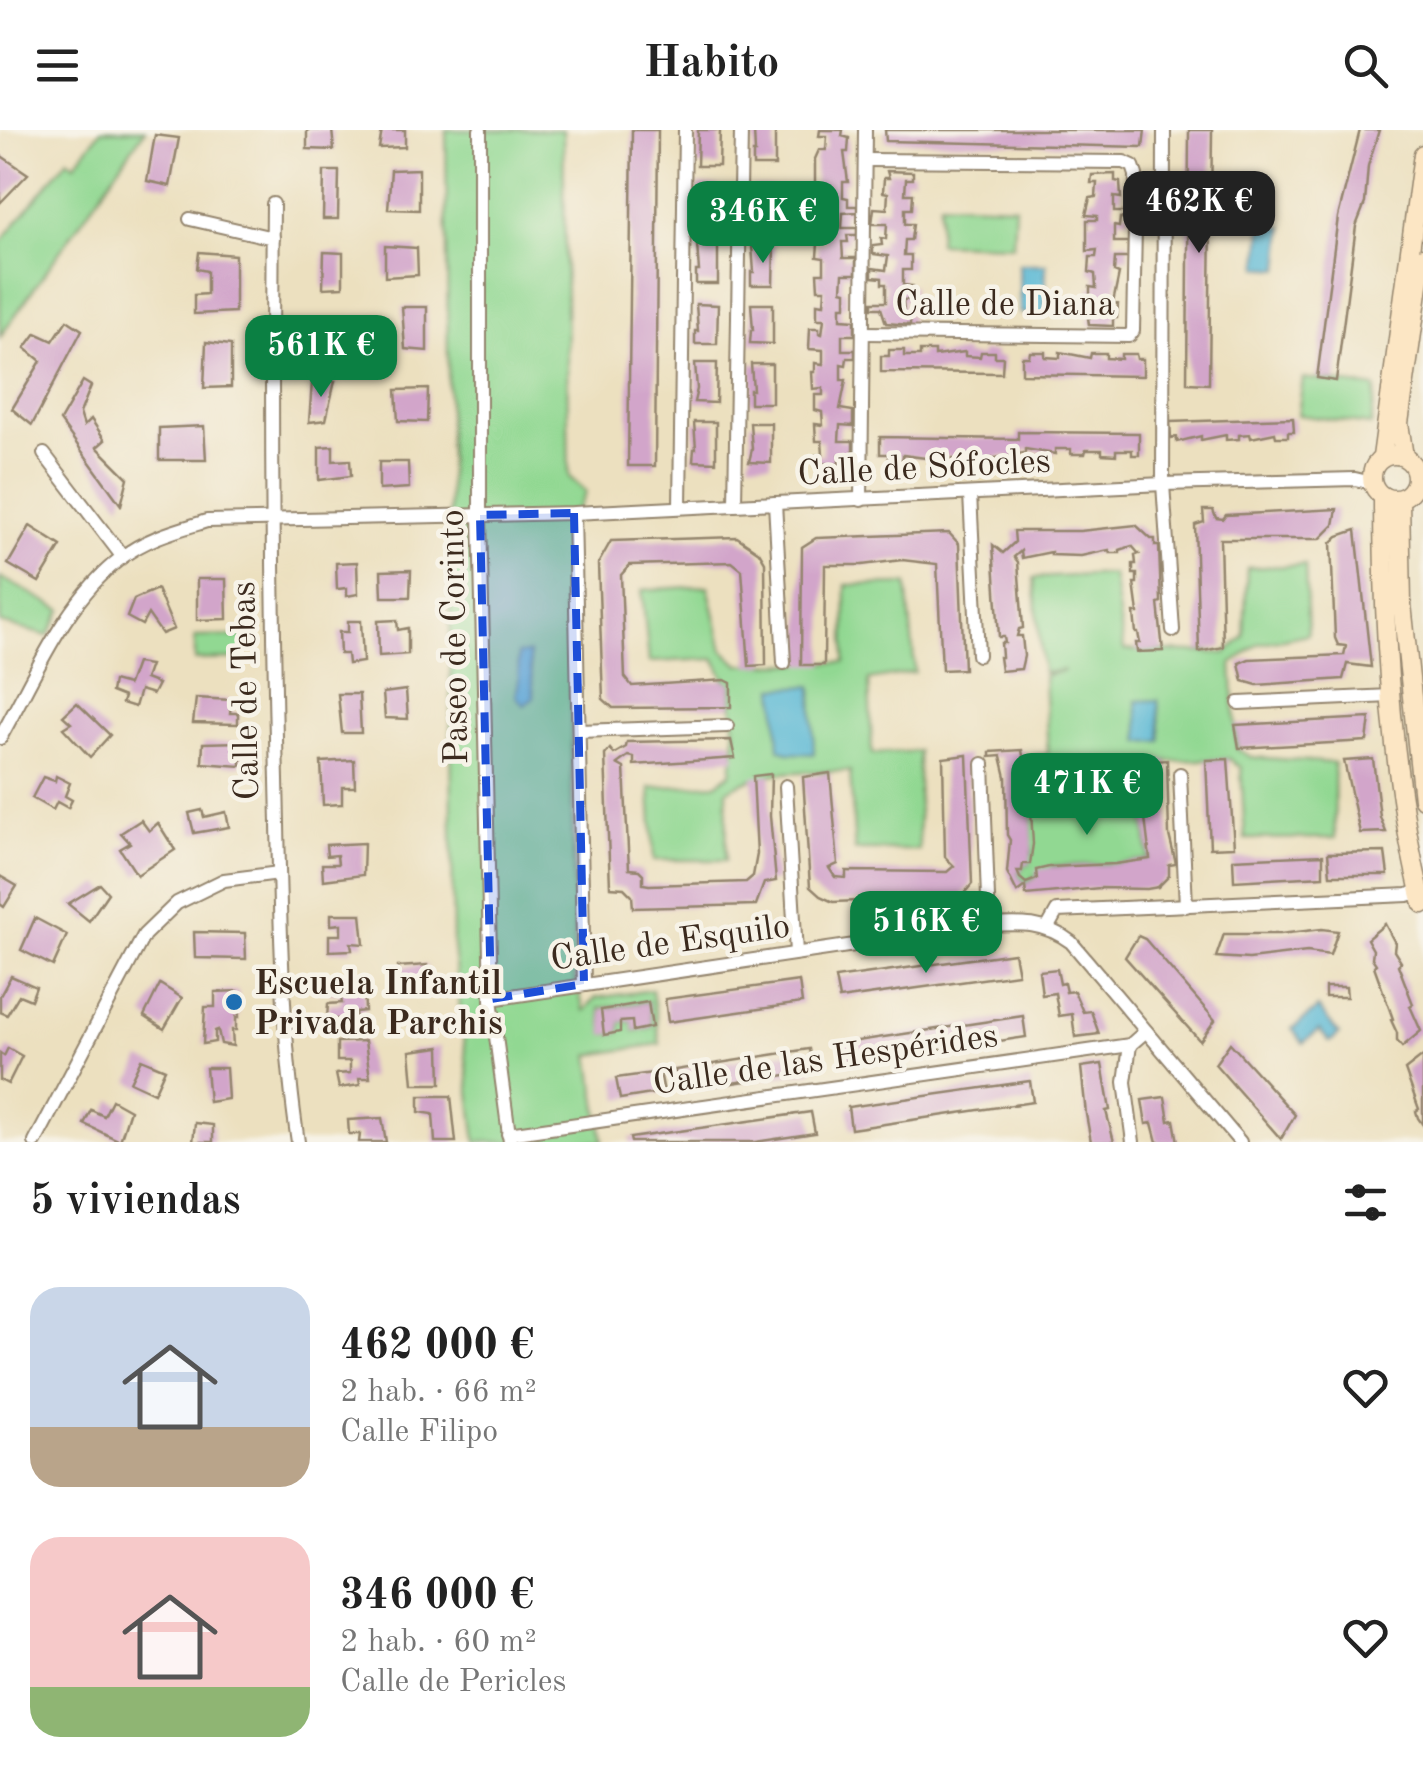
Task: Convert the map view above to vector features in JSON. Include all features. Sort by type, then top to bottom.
[{"type":"main road","points":[[1382,458],[1423,154]]},
{"type":"main road","points":[[1404,457],[1400,422],[1423,257]]},
{"type":"main road","points":[[1385,493],[1407,496],[1416,484],[1412,464],[1404,457],[1390,455],[1373,468],[1385,493],[1402,604],[1423,799]]},
{"type":"main road","points":[[1385,493],[1384,583],[1390,696],[1421,897]]},
{"type":"street","name":"Paseo de Corinto","points":[[480,130],[480,515],[490,999],[509,1138]]},
{"type":"street","points":[[680,507],[685,130]]},
{"type":"street","points":[[735,504],[741,130]]},
{"type":"street","points":[[861,500],[865,130]]},
{"type":"street","points":[[1164,130],[1162,484],[1174,630]]},
{"type":"street","name":"Calle de Diana","points":[[863,333],[1129,336],[1133,331],[1136,175],[1133,166],[1124,162],[865,160]]},
{"type":"street","name":"Calle de Tebas","points":[[274,204],[270,518],[279,873],[288,1074],[298,1142]]},
{"type":"street","points":[[190,218],[273,238]]},
{"type":"street","points":[[44,454],[122,556]]},
{"type":"street","name":"Calle de Sófocles","points":[[0,738],[78,599],[122,556],[166,533],[207,521],[574,513],[1162,484],[1355,479],[1385,493]]},
{"type":"street","points":[[970,494],[978,655]]},
{"type":"street","points":[[776,504],[784,663]]},
{"type":"street","points":[[574,513],[584,984]]},
{"type":"street","points":[[1239,703],[1390,696]]},
{"type":"street","points":[[579,732],[727,726]]},
{"type":"street","points":[[983,764],[989,926]]},
{"type":"street","points":[[1180,774],[1186,906]]},
{"type":"street","points":[[786,786],[796,953]]},
{"type":"street","points":[[35,1142],[144,936],[177,903],[224,880],[279,873]]},
{"type":"street","points":[[1240,1142],[1072,942],[1048,927],[1057,911],[1421,897]]},
{"type":"street","name":"Calle de Esquilo","points":[[490,999],[989,926],[1030,923],[1048,927]]},
{"type":"street","points":[[1133,1142],[1125,1082],[1130,1045],[1146,1031]]},
{"type":"street","name":"Calle de las Hespérides","points":[[509,1138],[1130,1045]]},
{"type":"highlighted area","points":[[574,513],[584,984],[491,999],[480,515]]},
{"type":"green space","points":[[101,130],[145,130],[0,337],[0,243],[68,159],[75,164]]},
{"type":"green space","points":[[446,130],[563,130],[569,477],[586,492],[568,526],[575,977],[584,1011],[596,998],[652,990],[660,1044],[590,1055],[603,1142],[477,1142],[453,948]],"holes":[[[648,1002],[652,1027],[634,1031],[632,1021],[620,1022],[620,1032],[605,1034],[600,1008]]]},
{"type":"green space","points":[[940,203],[1015,206],[1013,245],[938,243]]},
{"type":"green space","points":[[1303,378],[1376,388],[1371,425],[1298,415]]},
{"type":"green space","points":[[1305,565],[1308,634],[1258,644],[1232,664],[1237,749],[1251,757],[1334,763],[1335,838],[1245,839],[1241,767],[1230,759],[1143,762],[1147,777],[1143,778],[1143,801],[1147,801],[1148,807],[1144,810],[1149,859],[1053,866],[1026,883],[1016,874],[1023,864],[1030,864],[1032,854],[1031,810],[1023,756],[1048,754],[1044,676],[1065,670],[1043,673],[1034,578],[1113,574],[1124,650],[1226,653],[1244,637],[1247,568]]},
{"type":"green space","points":[[0,577],[62,610],[48,636],[0,623]]},
{"type":"green space","points":[[907,584],[915,672],[869,680],[872,754],[918,751],[919,850],[855,850],[850,771],[802,772],[757,778],[727,790],[726,860],[654,860],[650,788],[716,784],[731,773],[735,737],[731,684],[715,659],[649,662],[642,590],[708,586],[723,650],[739,665],[845,662],[846,585]]},
{"type":"green space","points":[[245,636],[244,659],[195,660],[195,637]]},
{"type":"water","points":[[1262,226],[1284,227],[1280,269],[1259,267]]},
{"type":"water","points":[[1019,264],[1046,264],[1045,315],[1020,313]]},
{"type":"water","points":[[529,653],[534,698],[524,705],[516,696],[518,654]]},
{"type":"water","points":[[812,686],[814,754],[779,749],[775,688]]},
{"type":"water","points":[[1158,700],[1161,741],[1140,742],[1137,701]]},
{"type":"water","points":[[1318,1008],[1339,1034],[1330,1042],[1319,1030],[1303,1043],[1292,1029]]},
{"type":"building","points":[[307,130],[332,130],[334,150],[307,149]]},
{"type":"building","points":[[382,130],[405,130],[405,147],[379,148]]},
{"type":"building","points":[[632,130],[658,130],[655,466],[628,466]]},
{"type":"building","points":[[698,130],[720,130],[719,166],[697,166]]},
{"type":"building","points":[[754,130],[775,130],[775,166],[753,166]]},
{"type":"building","points":[[820,130],[843,130],[842,136],[849,138],[848,152],[844,152],[848,182],[843,182],[843,197],[848,198],[848,206],[857,206],[857,212],[843,213],[842,228],[857,228],[857,235],[847,235],[848,242],[842,242],[843,258],[856,258],[856,274],[843,274],[846,306],[841,306],[841,319],[855,320],[855,335],[842,335],[842,350],[855,350],[855,358],[847,358],[846,365],[841,364],[841,380],[846,380],[840,409],[853,411],[853,426],[840,425],[839,441],[853,441],[853,455],[839,455],[839,464],[814,463],[815,455],[823,455],[822,441],[816,441],[815,424],[823,425],[822,412],[815,410],[815,395],[823,395],[823,388],[813,389],[812,372],[815,363],[823,364],[823,350],[809,349],[810,328],[819,328],[822,334],[824,319],[817,319],[817,303],[824,304],[825,289],[818,289],[817,273],[824,273],[824,258],[817,257],[818,243],[825,243],[825,227],[819,228],[819,214],[825,214],[825,198],[818,198],[819,189],[815,189],[815,159],[819,150],[826,150],[827,136],[819,136]]},
{"type":"building","points":[[885,130],[1145,130],[1143,147],[886,141]]},
{"type":"building","points":[[1189,130],[1212,130],[1209,384],[1187,383]]},
{"type":"building","points":[[1360,130],[1379,130],[1368,166],[1365,203],[1356,226],[1336,381],[1317,378],[1338,217]]},
{"type":"building","points":[[155,135],[179,138],[170,186],[147,181]]},
{"type":"building","points":[[0,155],[28,174],[0,203]]},
{"type":"building","points":[[419,169],[419,210],[388,209],[391,170]]},
{"type":"building","points":[[324,171],[339,171],[338,219],[323,219]]},
{"type":"building","points":[[887,171],[913,172],[913,179],[906,179],[905,194],[913,194],[912,209],[905,209],[905,224],[913,224],[911,240],[905,240],[904,255],[911,255],[911,270],[903,270],[903,285],[913,286],[912,299],[903,300],[904,314],[911,315],[910,325],[886,323],[881,308],[872,308],[872,302],[886,302],[886,284],[882,284],[882,278],[872,277],[872,268],[886,270],[888,256],[873,254],[873,246],[882,245],[881,238],[886,239],[887,224],[872,224],[874,208],[887,209],[888,193],[883,192],[884,178],[889,178]]},
{"type":"building","points":[[1115,174],[1121,198],[1114,197],[1114,212],[1129,212],[1128,219],[1120,218],[1119,227],[1114,226],[1114,242],[1128,242],[1128,258],[1115,258],[1114,272],[1119,274],[1113,303],[1118,304],[1117,318],[1113,318],[1113,326],[1089,325],[1088,318],[1095,317],[1090,287],[1096,288],[1095,274],[1089,272],[1090,257],[1096,257],[1097,250],[1087,251],[1087,220],[1097,220],[1097,216],[1086,215],[1090,198],[1096,197],[1097,183],[1091,183],[1092,175]]},
{"type":"building","points":[[698,185],[719,186],[719,225],[697,225]]},
{"type":"building","points":[[753,187],[775,187],[774,226],[752,226]]},
{"type":"building","points":[[697,245],[718,245],[718,284],[696,284]]},
{"type":"building","points":[[385,246],[417,248],[418,275],[385,277]]},
{"type":"building","points":[[752,246],[774,246],[773,285],[751,285]]},
{"type":"building","points":[[199,252],[235,255],[235,312],[194,314],[194,295],[207,294],[207,271],[197,269]]},
{"type":"building","points":[[324,252],[343,253],[343,287],[323,288]]},
{"type":"building","points":[[696,304],[718,305],[717,344],[695,344]]},
{"type":"building","points":[[751,304],[773,304],[773,344],[750,343]]},
{"type":"building","points":[[402,307],[427,307],[427,351],[405,349]]},
{"type":"building","points":[[67,320],[82,330],[32,425],[12,409],[41,361],[25,348],[36,333],[53,341]]},
{"type":"building","points":[[338,327],[338,345],[323,355],[309,354],[309,329]]},
{"type":"building","points":[[206,342],[231,345],[231,387],[204,388]]},
{"type":"building","points":[[889,350],[904,350],[904,356],[935,351],[935,356],[965,352],[965,356],[980,357],[981,352],[995,352],[995,357],[1003,357],[1002,373],[881,372],[881,356],[889,356]]},
{"type":"building","points":[[1030,352],[1060,358],[1060,352],[1090,358],[1091,353],[1106,353],[1106,358],[1121,359],[1121,354],[1136,354],[1137,359],[1143,359],[1143,376],[1022,374],[1022,357],[1029,357]]},
{"type":"building","points":[[695,363],[717,363],[716,403],[694,402]]},
{"type":"building","points":[[751,364],[772,364],[772,403],[750,403]]},
{"type":"building","points":[[83,381],[91,386],[80,413],[84,426],[91,419],[105,440],[97,447],[128,478],[121,505],[60,421]]},
{"type":"building","points":[[335,381],[326,420],[309,422],[312,382]]},
{"type":"building","points":[[428,389],[427,422],[398,421],[396,390]]},
{"type":"building","points":[[1293,418],[1294,432],[1288,432],[1288,437],[1276,437],[1275,433],[1251,438],[1250,434],[1239,435],[1239,439],[1226,440],[1226,435],[1177,442],[1177,437],[1171,438],[1170,422]]},
{"type":"building","points":[[694,422],[716,422],[716,462],[693,461]]},
{"type":"building","points":[[750,423],[771,423],[771,463],[749,462]]},
{"type":"building","points":[[204,426],[206,460],[159,460],[159,428]]},
{"type":"building","points":[[1018,432],[1139,433],[1139,455],[1132,455],[1132,450],[1116,450],[1116,455],[1102,454],[1102,450],[1071,454],[1071,449],[1055,449],[1055,454],[1025,449],[1025,453],[1017,454],[1017,460],[1009,460],[1010,456],[980,460],[980,456],[964,455],[964,459],[949,459],[949,455],[933,455],[933,459],[903,455],[903,459],[889,459],[888,454],[880,454],[880,437],[1018,439]]},
{"type":"building","points":[[333,446],[333,461],[350,460],[351,476],[319,480],[319,447]]},
{"type":"building","points":[[379,462],[408,462],[409,488],[379,490]]},
{"type":"building","points":[[1337,509],[1334,525],[1320,539],[1220,539],[1223,647],[1199,652],[1195,525],[1204,522],[1203,510],[1213,510],[1216,518],[1223,519],[1226,515]]},
{"type":"building","points":[[1136,525],[1159,546],[1158,603],[1163,651],[1137,652],[1137,574],[1133,574],[1133,564],[1139,554],[1132,546],[1120,553],[1109,550],[1081,556],[1051,552],[1022,558],[1021,551],[1014,557],[1018,562],[1023,628],[1017,636],[1022,636],[1024,656],[1021,669],[1001,671],[1001,643],[1005,643],[1004,637],[999,637],[993,545],[1003,553],[1015,542],[1014,531],[1080,531]]},
{"type":"building","points":[[30,526],[61,546],[39,582],[8,564]]},
{"type":"building","points":[[1356,530],[1371,667],[1347,664],[1343,679],[1257,685],[1243,681],[1239,663],[1249,659],[1344,655],[1346,646],[1338,645],[1335,638],[1331,543]]},
{"type":"building","points":[[949,533],[959,544],[964,669],[942,670],[937,564],[902,560],[825,565],[824,665],[801,665],[802,547],[816,538]]},
{"type":"building","points":[[737,537],[759,552],[765,562],[766,665],[749,666],[742,570],[732,562],[630,565],[621,575],[625,677],[632,686],[725,680],[731,683],[731,707],[613,708],[603,699],[598,564],[611,541]]},
{"type":"building","points":[[357,562],[358,594],[347,596],[347,588],[337,589],[336,563]]},
{"type":"building","points":[[411,570],[410,597],[382,597],[381,571]]},
{"type":"building","points":[[197,579],[226,579],[227,619],[197,620]]},
{"type":"building","points":[[157,589],[174,629],[162,634],[148,614],[142,625],[127,617],[134,599]]},
{"type":"building","points":[[397,620],[398,630],[408,628],[408,654],[379,656],[378,621]]},
{"type":"building","points":[[348,621],[361,621],[363,662],[348,664],[347,654],[340,654],[339,632],[348,632]]},
{"type":"building","points":[[136,663],[150,665],[145,679],[158,684],[153,694],[140,690],[135,707],[122,703],[124,697],[111,692],[113,681],[128,685]]},
{"type":"building","points":[[406,690],[408,719],[385,718],[383,693]]},
{"type":"building","points":[[338,694],[359,694],[361,733],[342,733]]},
{"type":"building","points":[[196,698],[231,700],[230,713],[238,713],[238,724],[193,723]]},
{"type":"building","points":[[77,703],[110,735],[90,757],[63,728],[71,723],[63,716]]},
{"type":"building","points":[[1370,718],[1367,741],[1239,748],[1235,725]]},
{"type":"building","points":[[731,740],[735,758],[634,765],[634,757],[628,756],[617,764],[624,768],[629,869],[639,870],[643,884],[649,885],[746,882],[753,876],[757,854],[753,776],[771,774],[776,881],[764,883],[756,905],[633,908],[632,896],[624,888],[610,887],[605,755],[610,749],[614,754],[626,747],[627,742]]},
{"type":"building","points":[[241,742],[241,766],[202,763],[203,743]]},
{"type":"building","points":[[1022,750],[1033,844],[1030,864],[1023,864],[1022,871],[1017,871],[1020,878],[1026,883],[1037,879],[1036,870],[1049,867],[1150,859],[1144,810],[1148,807],[1147,801],[1143,801],[1143,777],[1147,777],[1142,762],[1167,760],[1169,835],[1176,864],[1169,865],[1169,876],[1158,887],[1147,889],[1100,888],[1026,895],[1025,886],[1017,892],[1007,872],[1010,840],[1006,777],[1001,756],[990,757],[990,752]]},
{"type":"building","points":[[967,755],[972,884],[961,897],[833,902],[810,887],[803,777],[830,773],[838,864],[829,868],[835,877],[846,878],[846,871],[947,872],[954,866],[945,857],[943,758]]},
{"type":"building","points":[[1228,759],[1234,847],[1210,848],[1206,760]]},
{"type":"building","points":[[1373,759],[1380,817],[1386,832],[1360,833],[1344,761]]},
{"type":"building","points":[[354,760],[355,787],[342,787],[342,804],[323,805],[321,762]]},
{"type":"building","points":[[56,776],[70,783],[65,796],[72,800],[68,808],[57,802],[53,810],[32,798],[43,777],[55,781]]},
{"type":"building","points":[[202,810],[204,817],[226,812],[229,827],[194,833],[189,813]]},
{"type":"building","points":[[141,820],[149,831],[158,823],[175,850],[137,875],[120,849],[130,843],[121,833]]},
{"type":"building","points":[[364,843],[363,875],[323,880],[322,864],[338,864],[337,855],[327,856],[326,845]]},
{"type":"building","points":[[1385,852],[1388,875],[1330,875],[1328,853]]},
{"type":"building","points":[[1323,855],[1323,876],[1234,881],[1233,859]]},
{"type":"building","points":[[0,876],[17,886],[4,907],[0,904]]},
{"type":"building","points":[[100,884],[108,893],[89,921],[68,904]]},
{"type":"building","points":[[331,914],[361,914],[364,944],[351,943],[352,950],[329,951],[329,935],[341,935],[341,924],[331,925]]},
{"type":"building","points":[[35,918],[67,935],[53,966],[21,950]]},
{"type":"building","points":[[1385,924],[1395,943],[1394,951],[1401,962],[1398,965],[1413,1004],[1410,1006],[1421,1031],[1402,1047],[1367,939]]},
{"type":"building","points":[[1338,931],[1330,955],[1307,952],[1249,959],[1216,957],[1224,934]]},
{"type":"building","points":[[194,932],[245,933],[246,959],[195,958]]},
{"type":"building","points":[[1138,936],[1145,939],[1215,1020],[1200,1041],[1125,957]]},
{"type":"building","points":[[1014,953],[1018,974],[839,999],[835,978]]},
{"type":"building","points":[[427,965],[427,996],[399,998],[398,967]]},
{"type":"building","points":[[1057,969],[1066,992],[1074,991],[1083,1012],[1091,1011],[1099,1034],[1075,1037],[1072,1014],[1059,1016],[1055,993],[1042,995],[1039,971]]},
{"type":"building","points":[[11,976],[36,987],[31,1000],[19,995],[7,1015],[0,1012],[0,996]]},
{"type":"building","points":[[799,981],[802,1003],[668,1022],[665,999]]},
{"type":"building","points":[[364,982],[365,1011],[355,1012],[356,1019],[327,1019],[328,1004],[342,1003],[340,993],[330,993],[329,984]]},
{"type":"building","points":[[160,984],[182,998],[164,1029],[144,1016]]},
{"type":"building","points":[[1325,987],[1346,987],[1347,997],[1325,997]]},
{"type":"building","points":[[238,991],[239,1017],[236,1030],[232,1030],[233,1046],[221,1044],[218,1030],[215,1042],[203,1044],[205,1007],[215,1007],[215,992]]},
{"type":"building","points":[[648,1002],[652,1027],[633,1031],[632,1021],[620,1022],[620,1032],[604,1035],[601,1010]]},
{"type":"building","points":[[1023,1016],[1026,1037],[847,1064],[844,1043]]},
{"type":"building","points":[[365,1041],[370,1078],[359,1078],[360,1085],[339,1088],[336,1074],[350,1073],[350,1061],[337,1061],[337,1042]]},
{"type":"building","points":[[1230,1043],[1295,1115],[1281,1139],[1215,1064]]},
{"type":"building","points":[[440,1047],[441,1084],[413,1084],[410,1051]]},
{"type":"building","points":[[8,1048],[22,1056],[8,1084],[0,1080],[0,1053],[4,1056]]},
{"type":"building","points":[[809,1049],[813,1071],[678,1091],[675,1070]]},
{"type":"building","points":[[1423,1056],[1423,1125],[1405,1070]]},
{"type":"building","points":[[141,1059],[165,1069],[154,1093],[130,1082]]},
{"type":"building","points":[[1102,1064],[1110,1110],[1106,1111],[1114,1142],[1091,1142],[1086,1114],[1081,1067]]},
{"type":"building","points":[[206,1068],[226,1068],[228,1099],[209,1102]]},
{"type":"building","points":[[660,1072],[664,1092],[620,1099],[616,1078]]},
{"type":"building","points":[[1030,1081],[1033,1102],[851,1129],[848,1107]]},
{"type":"building","points":[[419,1096],[451,1096],[456,1142],[435,1142],[433,1114],[419,1112]]},
{"type":"building","points":[[1165,1097],[1178,1142],[1157,1142],[1152,1123],[1146,1124],[1142,1100]]},
{"type":"building","points":[[112,1100],[130,1110],[120,1141],[84,1124],[91,1110],[104,1116]]},
{"type":"building","points":[[811,1112],[815,1133],[755,1142],[631,1142],[630,1138]]},
{"type":"building","points":[[382,1118],[386,1142],[359,1142],[360,1134],[349,1134],[348,1120]]},
{"type":"building","points":[[195,1123],[213,1125],[213,1142],[193,1142]]},
{"type":"place","name":"Escuela Infantil Privada Parchis","points":[[234,1002]]}]
